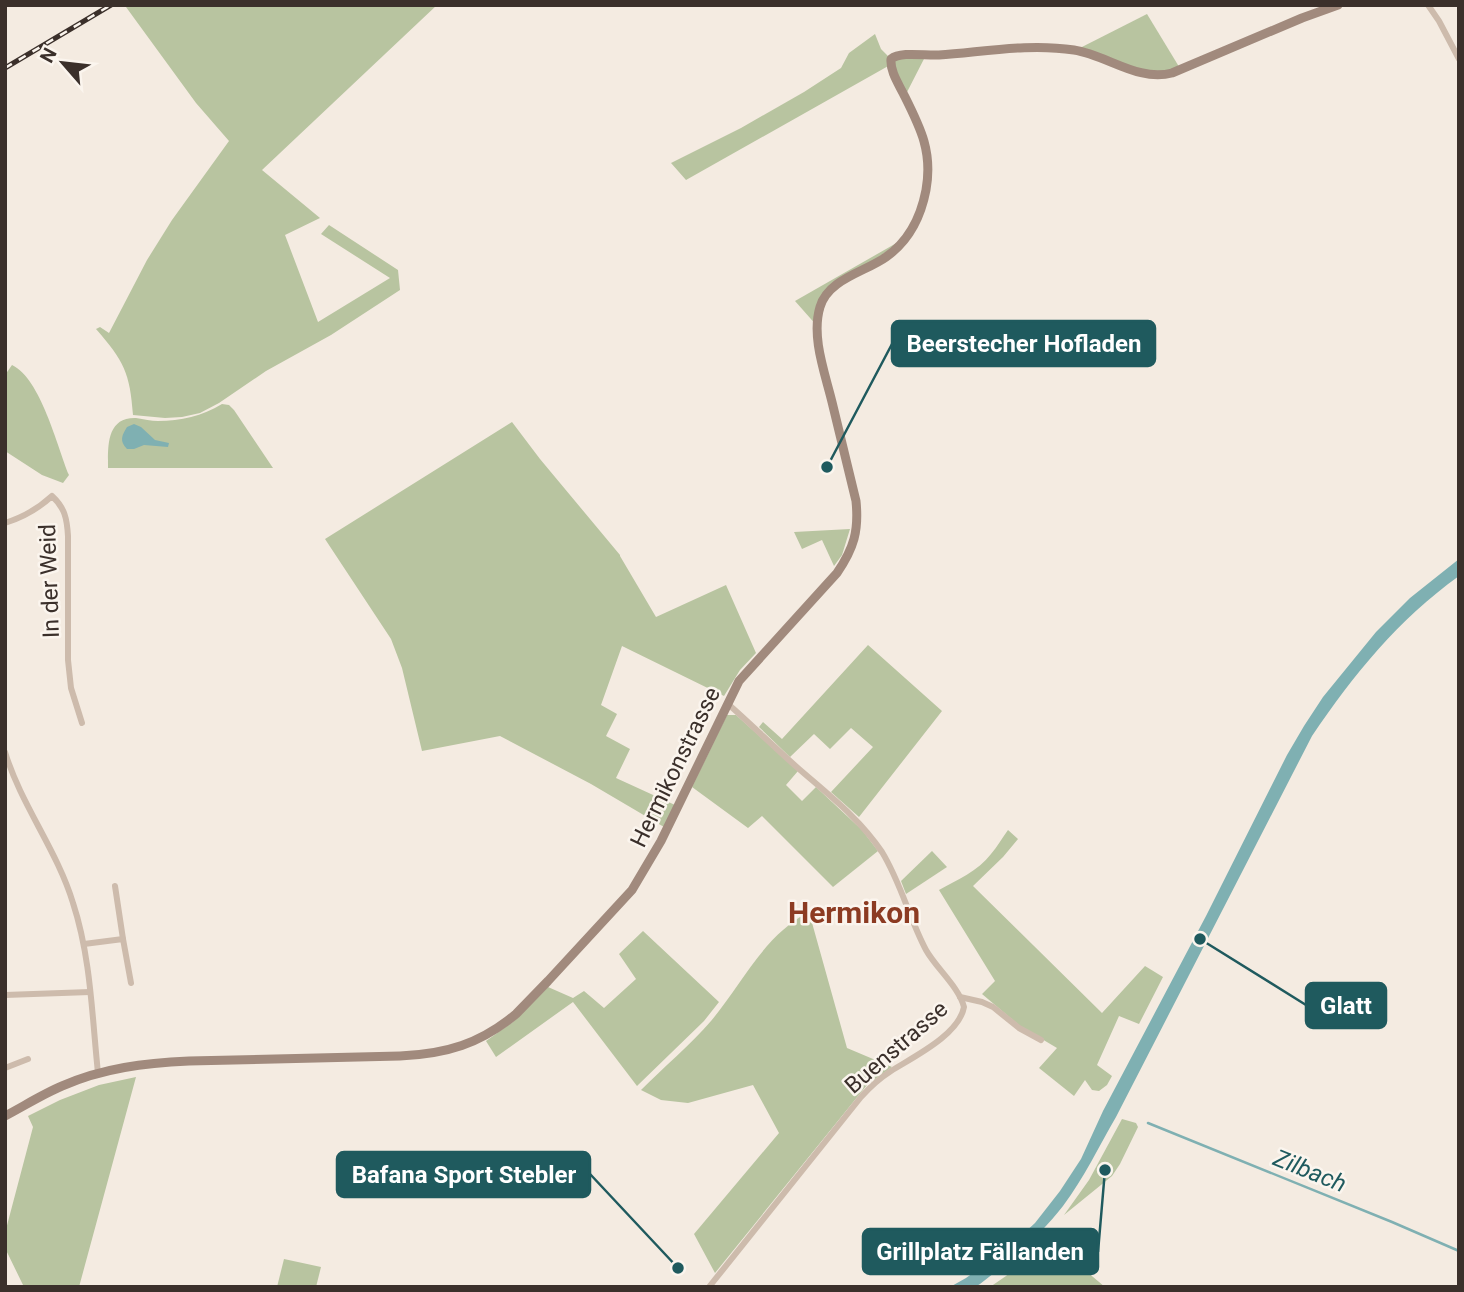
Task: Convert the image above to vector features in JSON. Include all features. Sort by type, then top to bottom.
[{"type":"street","name":"Hermikonstrasse","points":[[5,1116],[62,1086],[97,1073],[124,1067],[157,1062],[430,1054],[466,1045],[504,1024],[529,1002],[632,890],[662,841],[744,675],[837,573],[852,547],[858,519],[856,501],[820,348],[818,316],[824,299],[835,286],[898,248],[907,237],[922,207],[928,179],[928,151],[921,128],[892,71],[891,59],[901,55],[1054,48],[1089,53],[1139,73],[1162,76],[1338,5]]},
{"type":"street","points":[[1428,5],[1459,59]]},
{"type":"street","name":"In der Weid","points":[[5,523],[21,518],[52,496],[66,517],[68,660],[72,688],[82,723]]},
{"type":"street","name":"Buenstrasse","points":[[709,1287],[870,1088],[929,1048],[959,1020],[964,1007],[960,997],[929,955],[891,869],[867,832],[848,811],[728,704]]},
{"type":"street","points":[[5,752],[25,802],[58,863],[73,903],[84,944],[97,1073]]},
{"type":"street","points":[[116,886],[131,983]]},
{"type":"street","points":[[84,944],[123,939]]},
{"type":"street","points":[[5,995],[90,992]]},
{"type":"street","points":[[960,997],[993,1007],[1019,1028],[1041,1040]]},
{"type":"street","points":[[5,1068],[28,1059]]},
{"type":"green space","points":[[437,5],[262,170],[320,218],[285,235],[318,322],[390,278],[321,234],[329,225],[398,270],[400,290],[331,335],[266,371],[219,403],[200,413],[182,417],[133,415],[130,388],[124,368],[96,329],[100,327],[109,333],[147,260],[172,220],[229,141],[196,103],[126,7]]},
{"type":"green space","points":[[1147,14],[1181,70],[1162,76],[1076,50]]},
{"type":"green space","points":[[875,34],[881,49],[891,59],[926,55],[905,96],[890,65],[686,180],[671,163],[804,92],[841,68],[849,53]]},
{"type":"green space","points":[[907,237],[829,292],[818,327],[795,301]]},
{"type":"green space","points":[[12,365],[31,384],[47,414],[69,475],[63,483],[42,475],[5,451],[5,375]]},
{"type":"green space","points":[[222,404],[229,405],[234,410],[273,468],[108,468],[109,443],[119,422],[136,418],[158,421],[183,419]]},
{"type":"green space","points":[[512,422],[620,555],[656,617],[726,585],[756,653],[740,670],[724,696],[622,646],[601,705],[617,714],[606,736],[630,749],[616,778],[675,805],[664,827],[591,784],[500,736],[422,751],[402,668],[391,639],[325,539]]},
{"type":"green space","points":[[850,529],[842,555],[834,566],[822,540],[802,549],[794,532]]},
{"type":"green space","points":[[868,645],[942,711],[859,817],[831,792],[873,747],[851,728],[830,749],[814,734],[790,757],[759,727],[763,722],[782,739]]},
{"type":"green space","points":[[727,715],[736,715],[798,771],[786,785],[802,801],[816,787],[862,830],[878,851],[833,887],[762,816],[748,828],[692,787]]},
{"type":"green space","points":[[1008,830],[1018,839],[973,886],[1102,1013],[1145,966],[1163,977],[1139,1024],[1119,1016],[1097,1065],[1112,1076],[1107,1085],[1099,1091],[1092,1090],[1085,1080],[1074,1096],[1039,1068],[1057,1048],[1020,1026],[982,994],[995,981],[939,890],[967,875],[986,860]]},
{"type":"green space","points":[[932,851],[947,867],[906,894],[901,881]]},
{"type":"green space","points":[[809,912],[847,1048],[892,1067],[867,1085],[715,1273],[694,1234],[779,1133],[753,1085],[688,1103],[661,1100],[641,1090],[711,1021],[766,947],[793,922]]},
{"type":"green space","points":[[643,931],[719,1002],[704,1021],[637,1086],[573,1002],[496,1057],[486,1041],[513,1022],[548,987],[573,998],[584,991],[604,1008],[636,979],[619,954]]},
{"type":"green space","points":[[136,1077],[79,1287],[24,1287],[5,1248],[5,1233],[33,1127],[28,1116],[99,1085]]},
{"type":"green space","points":[[1122,1119],[1136,1123],[1138,1127],[1120,1164],[1112,1176],[1064,1215],[1089,1180]]},
{"type":"green space","points":[[1046,1242],[1061,1250],[1105,1287],[990,1287]]},
{"type":"green space","points":[[284,1259],[321,1267],[316,1287],[277,1287]]},
{"type":"water","points":[[134,424],[155,440],[169,443],[168,447],[144,445],[127,449],[122,441],[123,435],[127,427]]},
{"type":"water","points":[[1459,559],[1459,576],[1416,611],[1378,649],[1312,736],[1116,1117],[1071,1195],[1035,1238],[980,1284],[975,1287],[950,1287],[1010,1246],[1035,1223],[1060,1191],[1081,1159],[1103,1111],[1304,726],[1323,697],[1376,632],[1410,598]]},
{"type":"waterway","name":"Zilbach","points":[[1148,1123],[1459,1251]]},
{"type":"railway","points":[[5,68],[111,5]]},
{"type":"place","name":"Beerstecher Hofladen","points":[[827,467]]},
{"type":"place","name":"Glatt","points":[[1200,939]]},
{"type":"place","name":"Grillplatz Fällanden","points":[[1105,1170]]},
{"type":"place","name":"Bafana Sport Stebler","points":[[678,1268]]},
{"type":"district","name":"Hermikon","points":[[854,913]]}]
